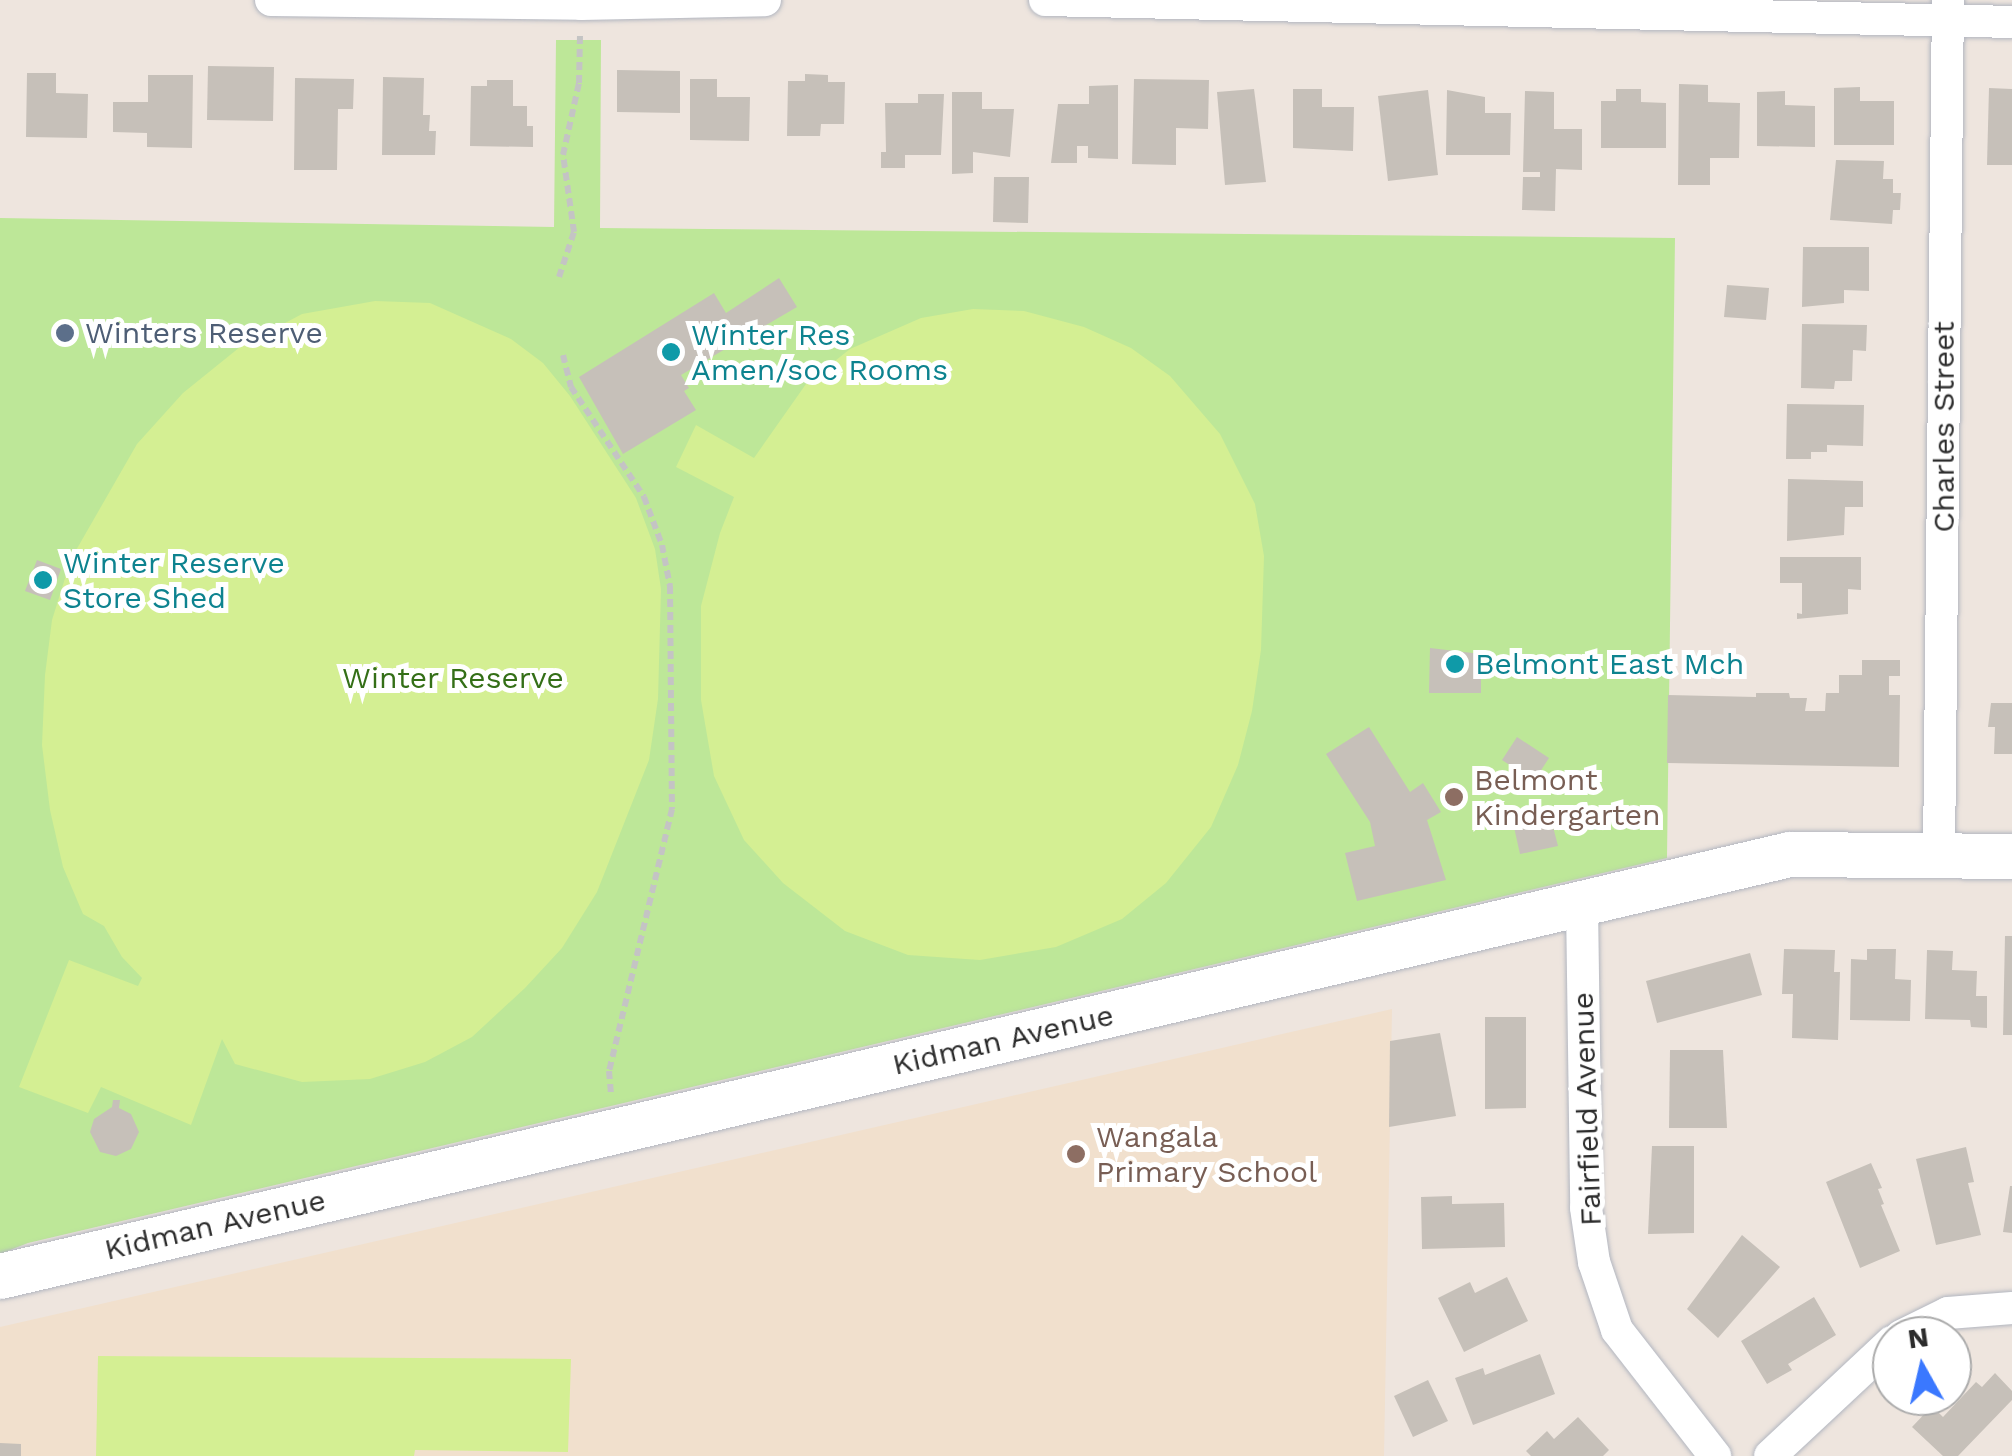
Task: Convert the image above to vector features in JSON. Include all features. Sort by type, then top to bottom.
[{"type":"street","points":[[271,0],[581,4],[765,0]]},
{"type":"street","points":[[1045,0],[1947,11],[2012,22]]},
{"type":"street","name":"Charles Street","points":[[1939,855],[1947,11]]},
{"type":"street","name":"Kidman Avenue","points":[[0,1276],[1789,854],[2012,856]]},
{"type":"street","name":"Fairfield Avenue","points":[[1582,904],[1586,1208],[1594,1262],[1618,1330],[1716,1456]]},
{"type":"street","points":[[1942,1316],[2012,1308]]},
{"type":"street","points":[[1770,1456],[1872,1361]]},
{"type":"path","points":[[559,277],[574,232],[563,156],[579,84],[581,4]]},
{"type":"path","points":[[563,355],[570,387],[644,498],[662,545],[670,586],[672,810],[609,1070],[614,1132]]},
{"type":"shaded area","name":"Wangala Primary School","points":[[1392,1009],[1384,1456],[0,1456],[0,1327]]},
{"type":"green space","name":"Winter Reserve","points":[[556,40],[601,40],[600,228],[1675,238],[1667,858],[28,1243],[0,1254],[0,218],[554,227]]},
{"type":"green space","points":[[375,301],[430,303],[511,339],[543,363],[570,396],[636,498],[655,549],[661,589],[658,699],[649,760],[597,892],[562,948],[525,988],[472,1037],[425,1062],[370,1079],[302,1082],[235,1064],[222,1039],[191,1125],[101,1087],[88,1113],[19,1087],[69,960],[138,986],[142,978],[122,957],[104,926],[83,914],[63,867],[50,810],[42,745],[45,675],[52,620],[71,559],[137,444],[183,393],[240,347],[302,314]]},
{"type":"green space","points":[[973,309],[1024,311],[1084,327],[1131,348],[1170,376],[1220,434],[1255,504],[1264,556],[1261,650],[1252,711],[1238,765],[1211,827],[1166,883],[1122,919],[1056,947],[980,960],[908,955],[845,931],[783,883],[744,840],[714,776],[701,700],[701,606],[734,497],[676,467],[696,425],[754,458],[806,384],[850,349],[921,318]]},
{"type":"green space","points":[[98,1356],[571,1359],[568,1452],[415,1450],[414,1456],[96,1456]]},
{"type":"building","points":[[208,66],[274,67],[273,121],[207,120]]},
{"type":"building","points":[[617,70],[680,71],[680,113],[617,112]]},
{"type":"building","points":[[27,73],[56,73],[56,93],[88,94],[87,138],[26,137]]},
{"type":"building","points":[[805,74],[828,75],[828,82],[845,82],[844,124],[821,124],[820,136],[787,136],[788,81],[805,81]]},
{"type":"building","points":[[148,75],[193,75],[192,148],[147,147],[147,133],[113,132],[113,102],[148,102]]},
{"type":"building","points":[[383,77],[424,78],[423,115],[430,115],[429,131],[436,131],[435,155],[382,155]]},
{"type":"building","points":[[295,78],[354,79],[353,109],[338,109],[337,170],[294,170]]},
{"type":"building","points":[[690,79],[717,79],[717,97],[750,97],[749,141],[690,140]]},
{"type":"building","points":[[1134,79],[1209,80],[1208,129],[1176,128],[1176,165],[1132,164]]},
{"type":"building","points":[[487,80],[513,80],[513,106],[527,106],[527,126],[533,126],[533,147],[470,146],[471,86],[487,86]]},
{"type":"building","points":[[1679,84],[1708,85],[1708,102],[1740,103],[1739,158],[1710,158],[1710,185],[1678,185]]},
{"type":"building","points":[[1118,85],[1118,159],[1088,158],[1088,146],[1077,146],[1077,163],[1051,163],[1058,104],[1089,104],[1089,86]]},
{"type":"building","points":[[1860,87],[1860,101],[1894,101],[1894,145],[1834,145],[1834,88]]},
{"type":"building","points":[[1989,88],[2012,89],[2012,165],[1987,165]]},
{"type":"building","points":[[1254,89],[1266,182],[1225,185],[1217,92]]},
{"type":"building","points":[[1293,89],[1322,89],[1322,107],[1354,107],[1353,151],[1293,148]]},
{"type":"building","points":[[1616,89],[1641,89],[1641,102],[1666,103],[1666,148],[1601,148],[1601,101],[1616,101]]},
{"type":"building","points":[[1428,90],[1438,175],[1388,181],[1378,96]]},
{"type":"building","points":[[1447,90],[1485,97],[1485,113],[1511,113],[1510,155],[1446,155]]},
{"type":"building","points":[[1525,91],[1554,92],[1554,129],[1582,129],[1582,170],[1556,169],[1555,211],[1522,210],[1523,177],[1540,177],[1540,172],[1523,172]]},
{"type":"building","points":[[1785,91],[1785,105],[1815,106],[1815,147],[1757,146],[1757,92]]},
{"type":"building","points":[[952,92],[982,92],[982,109],[1014,109],[1010,157],[973,152],[973,173],[952,174]]},
{"type":"building","points":[[918,94],[944,94],[941,155],[905,155],[905,168],[881,168],[881,152],[886,152],[885,103],[918,103]]},
{"type":"building","points":[[1836,160],[1884,161],[1883,179],[1893,179],[1893,193],[1901,193],[1900,210],[1893,210],[1892,224],[1830,220]]},
{"type":"building","points":[[994,177],[1029,177],[1028,223],[993,222]]},
{"type":"building","points":[[1803,247],[1869,247],[1869,291],[1844,290],[1844,303],[1802,307]]},
{"type":"building","name":"Winter Res Amen/soc Rooms","points":[[779,278],[797,307],[681,375],[689,388],[684,391],[696,410],[623,454],[579,377],[714,293],[726,313]]},
{"type":"building","points":[[1727,285],[1769,288],[1766,320],[1724,317]]},
{"type":"building","points":[[1802,324],[1867,325],[1866,351],[1853,350],[1852,381],[1835,381],[1834,389],[1801,388]]},
{"type":"building","points":[[1787,404],[1864,405],[1863,446],[1827,445],[1827,452],[1811,452],[1811,459],[1786,459]]},
{"type":"building","points":[[1788,479],[1863,481],[1863,507],[1845,507],[1844,535],[1787,541]]},
{"type":"building","points":[[1780,557],[1861,557],[1861,590],[1848,589],[1848,614],[1797,619],[1797,613],[1802,614],[1802,583],[1780,583]]},
{"type":"building","name":"Winter Reserve Store Shed","points":[[37,560],[61,569],[50,600],[25,591]]},
{"type":"building","name":"Belmont East Mch","points":[[1430,648],[1481,654],[1481,693],[1429,693]]},
{"type":"building","points":[[1862,660],[1900,660],[1900,676],[1889,676],[1889,695],[1900,695],[1899,767],[1667,763],[1668,695],[1756,697],[1756,693],[1789,693],[1790,698],[1807,698],[1805,711],[1825,711],[1826,693],[1839,693],[1839,675],[1862,675]]},
{"type":"building","points":[[1991,703],[2012,703],[2012,754],[1994,754],[1995,727],[1988,727]]},
{"type":"building","points":[[1369,727],[1410,792],[1423,783],[1441,812],[1427,820],[1446,880],[1357,901],[1345,853],[1375,846],[1370,822],[1326,754]]},
{"type":"building","points":[[1517,737],[1549,758],[1534,781],[1502,760]]},
{"type":"building","points":[[1551,819],[1558,846],[1520,854],[1514,827]]},
{"type":"building","points":[[2005,936],[2012,936],[2012,1035],[2003,1035]]},
{"type":"building","points":[[1784,949],[1835,950],[1834,972],[1840,972],[1838,1040],[1792,1038],[1793,994],[1782,994]]},
{"type":"building","points":[[1867,949],[1896,949],[1895,979],[1911,980],[1910,1021],[1850,1020],[1851,959],[1867,960]]},
{"type":"building","points":[[1927,950],[1953,951],[1952,970],[1977,971],[1976,996],[1987,996],[1987,1028],[1971,1027],[1970,1020],[1925,1019]]},
{"type":"building","points":[[1750,953],[1762,995],[1657,1023],[1646,981]]},
{"type":"building","points":[[1485,1017],[1526,1017],[1526,1108],[1485,1109]]},
{"type":"building","points":[[1440,1033],[1456,1116],[1389,1127],[1390,1041]]},
{"type":"building","points":[[1670,1050],[1723,1050],[1727,1128],[1669,1128]]},
{"type":"building","points":[[113,1100],[120,1100],[119,1108],[131,1114],[139,1132],[131,1149],[116,1156],[100,1152],[90,1132],[94,1119],[112,1107]]},
{"type":"building","points":[[1652,1146],[1694,1146],[1694,1233],[1648,1234]]},
{"type":"building","points":[[1966,1147],[1974,1182],[1968,1183],[1981,1235],[1936,1245],[1916,1159]]},
{"type":"building","points":[[1871,1163],[1882,1188],[1878,1189],[1884,1204],[1881,1205],[1900,1251],[1860,1268],[1826,1182]]},
{"type":"building","points":[[2012,1186],[2012,1233],[2003,1232]]},
{"type":"building","points":[[1452,1196],[1452,1204],[1504,1203],[1505,1247],[1422,1249],[1421,1197]]},
{"type":"building","points":[[1742,1235],[1780,1267],[1718,1338],[1687,1309]]},
{"type":"building","points":[[1507,1277],[1528,1321],[1464,1352],[1438,1298],[1470,1282],[1475,1293]]},
{"type":"building","points":[[1814,1297],[1836,1335],[1788,1364],[1792,1370],[1767,1384],[1741,1341]]},
{"type":"building","points":[[1540,1354],[1555,1394],[1473,1425],[1455,1378],[1483,1368],[1485,1375]]},
{"type":"building","points":[[1995,1373],[2012,1391],[2012,1400],[1958,1456],[1943,1456],[1912,1427],[1922,1416],[1972,1416],[1972,1386],[1976,1382],[1982,1387]]},
{"type":"building","points":[[1428,1380],[1448,1421],[1413,1437],[1394,1396]]},
{"type":"building","points":[[1578,1417],[1609,1450],[1603,1456],[1531,1456],[1526,1451],[1547,1431],[1554,1439]]},
{"type":"building","points":[[0,1443],[21,1444],[21,1456],[0,1456]]},
{"type":"place","name":"Winters Reserve","points":[[65,333]]},
{"type":"place","name":"Winter Res Amen/soc Rooms","points":[[671,352]]},
{"type":"place","name":"Winter Reserve Store Shed","points":[[43,580]]},
{"type":"place","name":"Belmont East Mch","points":[[1455,664]]},
{"type":"place","name":"Belmont Kindergarten","points":[[1454,797]]},
{"type":"place","name":"Wangala Primary School","points":[[1076,1154]]}]
